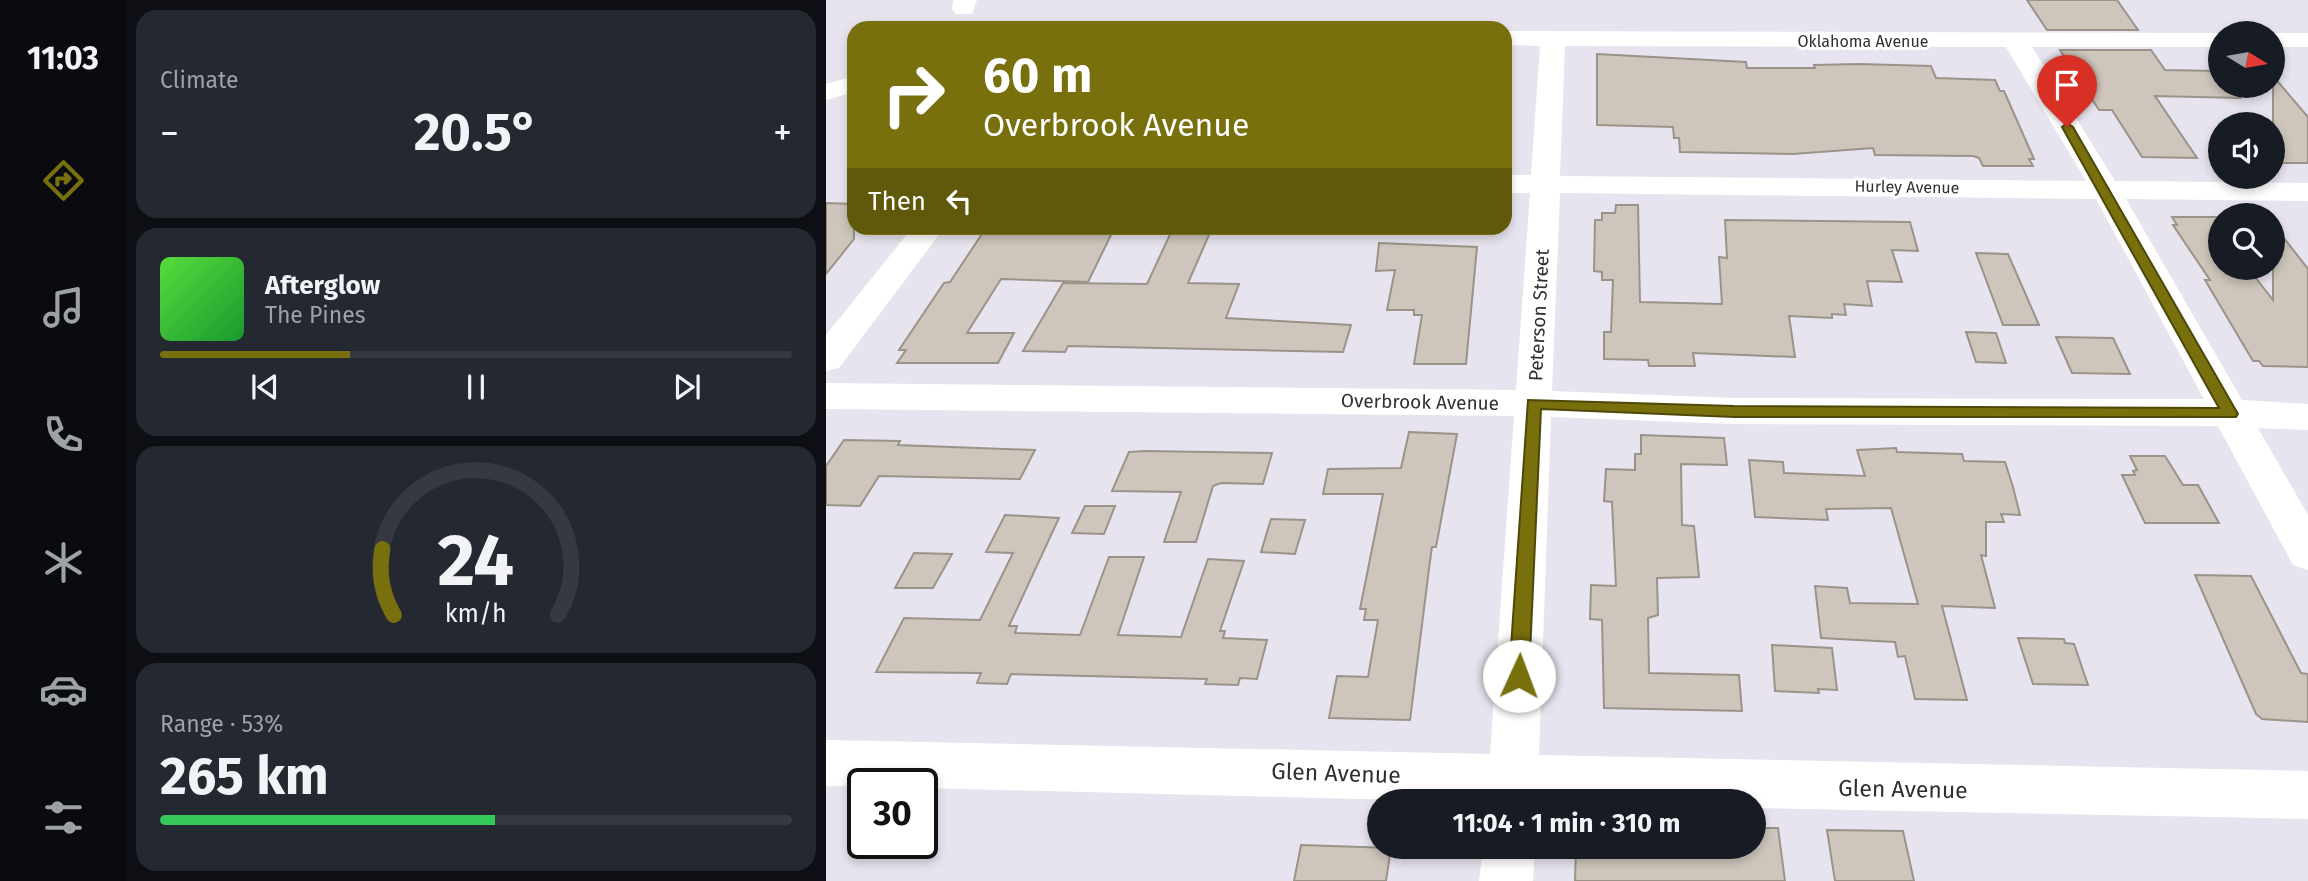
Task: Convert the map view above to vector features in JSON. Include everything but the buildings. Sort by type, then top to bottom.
[{"type":"street","name":"Oklahoma Avenue","points":[[1512,37],[2016,42],[2208,40]]},
{"type":"street","name":"Peterson Street","points":[[1513,789],[1553,38]]},
{"type":"street","points":[[2286,40],[2308,40]]},
{"type":"street","points":[[2016,42],[2106,190],[2308,553]]},
{"type":"street","points":[[826,92],[847,86]]},
{"type":"street","name":"Hurley Avenue","points":[[1512,184],[2308,192]]},
{"type":"street","points":[[826,359],[923,235]]},
{"type":"street","name":"Overbrook Avenue","points":[[826,396],[1534,403],[1734,411],[2230,414],[2308,417]]},
{"type":"street","name":"Glen Avenue","points":[[826,763],[1488,789]]},
{"type":"street","name":"Glen Avenue","points":[[1766,789],[2308,795]]},
{"type":"street","points":[[1506,881],[1507,859]]},
{"type":"route","points":[[1519,676],[1523,551],[1534,403],[1734,411],[2230,414],[2106,190],[2067,127]]}]
